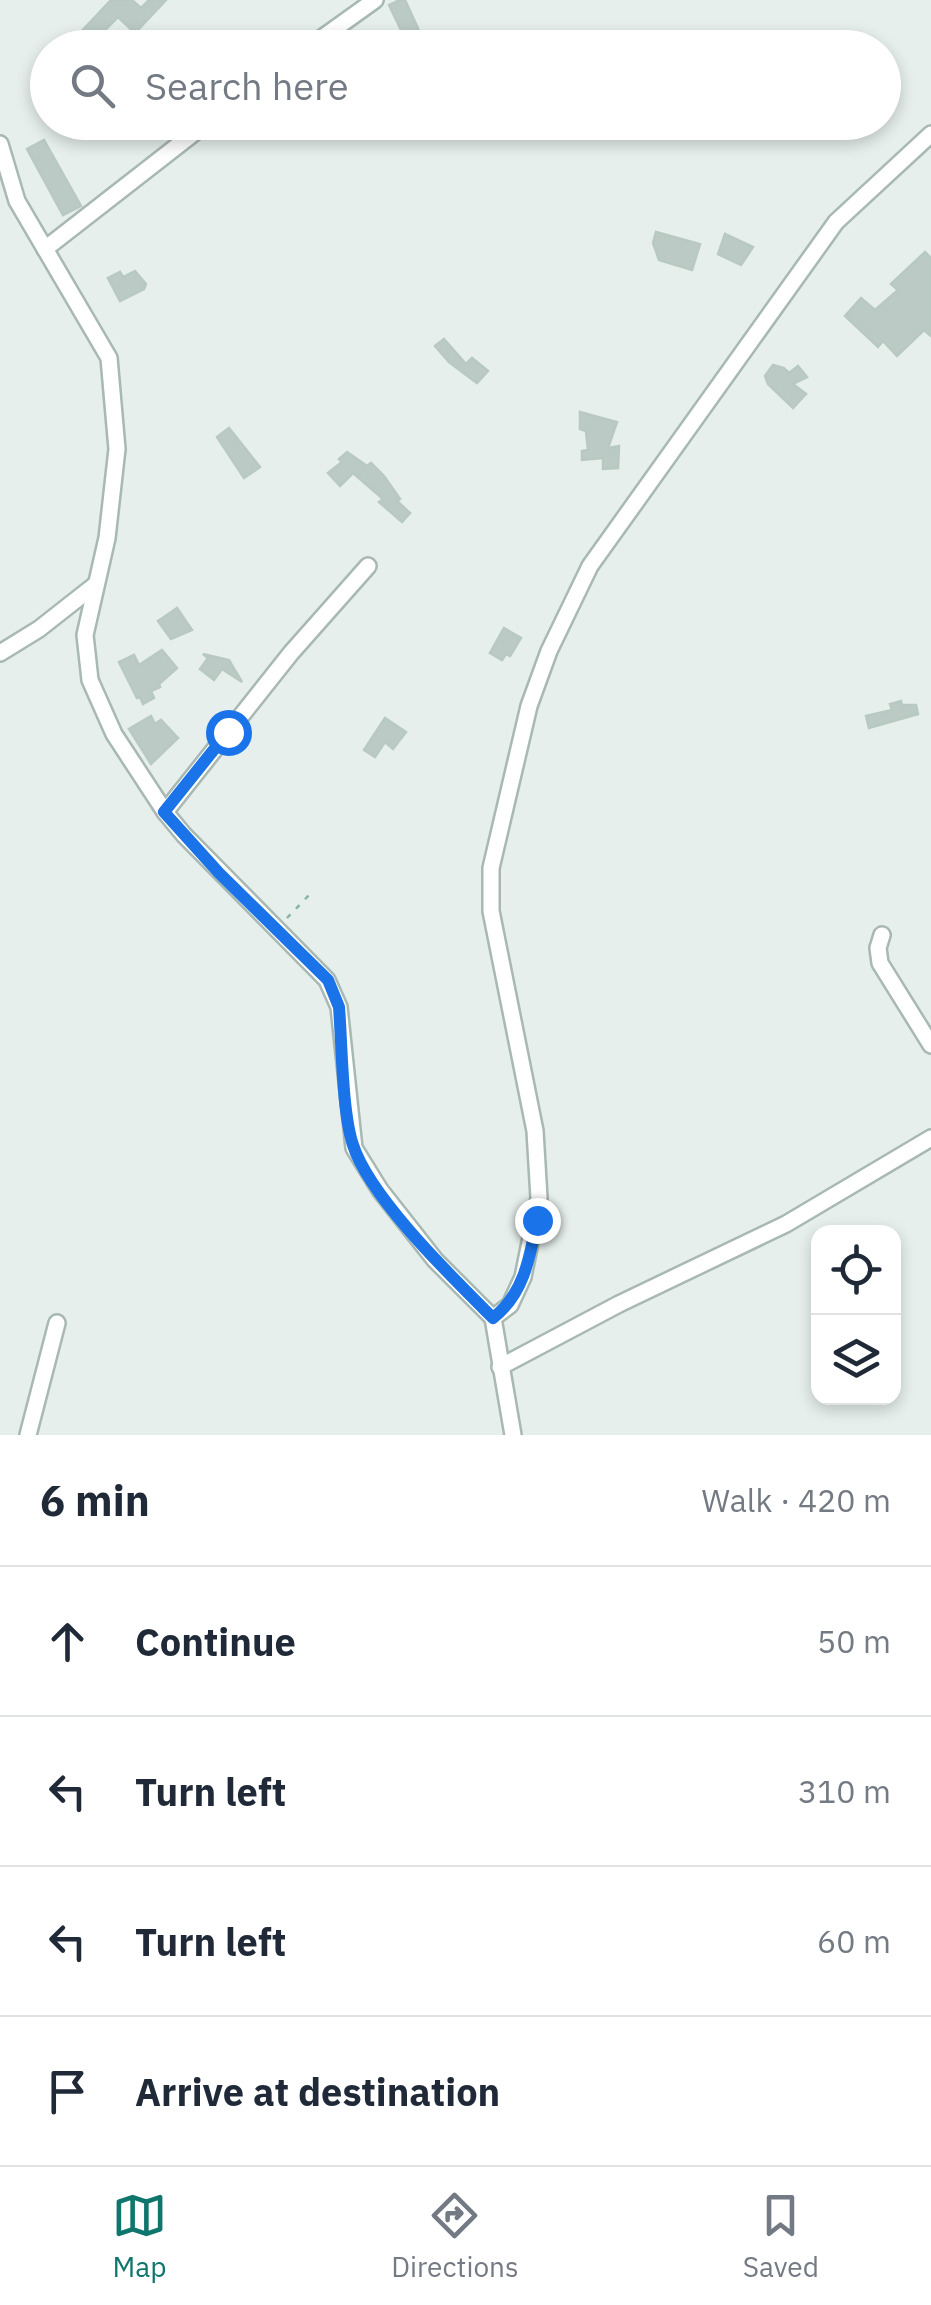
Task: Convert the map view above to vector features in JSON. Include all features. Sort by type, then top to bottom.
[{"type":"street","points":[[333,30],[375,0]]},
{"type":"street","points":[[493,1318],[510,1305],[524,1277],[539,1198],[535,1131],[498,950],[490,889],[491,868],[516,756],[542,669],[590,566],[754,334],[836,222],[931,134]]},
{"type":"street","points":[[45,249],[185,140]]},
{"type":"street","points":[[0,144],[4,175],[17,201],[109,358],[117,449],[110,522],[84,636],[90,680],[114,734],[164,812],[328,980],[339,1007],[350,1137],[360,1161],[435,1260],[493,1318],[512,1435]]},
{"type":"street","points":[[164,812],[291,653],[368,566]]},
{"type":"street","points":[[0,652],[39,629],[96,585]]},
{"type":"street","points":[[882,935],[878,948],[880,963],[931,1045]]},
{"type":"street","points":[[500,1367],[619,1304],[786,1224],[931,1138]]},
{"type":"street","points":[[28,1435],[58,1323]]},
{"type":"path","points":[[276,930],[312,893]]},
{"type":"building","points":[[111,0],[132,0],[141,8],[149,0],[166,0],[138,30],[132,30],[118,17],[105,30],[83,30]]},
{"type":"building","points":[[405,0],[419,30],[401,30],[389,5]]},
{"type":"building","points":[[44,140],[81,206],[63,215],[27,149]]},
{"type":"building","points":[[656,232],[700,244],[692,270],[659,260],[653,243]]},
{"type":"building","points":[[725,234],[753,247],[741,265],[718,254]]},
{"type":"building","points":[[925,252],[931,258],[931,336],[924,330],[897,356],[883,341],[878,347],[845,316],[861,298],[875,310],[898,290],[891,284]]},
{"type":"building","points":[[135,271],[146,284],[144,289],[120,301],[108,278]]},
{"type":"building","points":[[444,339],[466,364],[472,358],[488,371],[477,383],[435,346]]},
{"type":"building","points":[[773,365],[789,373],[798,366],[807,377],[793,384],[806,394],[793,408],[768,384],[765,376]]},
{"type":"building","points":[[580,412],[617,422],[608,448],[619,446],[618,468],[603,469],[603,458],[582,460],[582,451],[588,450],[586,431],[580,429]]},
{"type":"building","points":[[229,428],[260,467],[244,478],[217,437]]},
{"type":"building","points":[[347,452],[367,466],[371,463],[384,476],[400,499],[397,501],[410,513],[402,522],[353,473],[340,486],[328,473],[342,462],[339,459]]},
{"type":"building","points":[[177,608],[192,630],[171,639],[158,621]]},
{"type":"building","points":[[504,628],[521,638],[510,656],[506,654],[502,660],[490,653]]},
{"type":"building","points":[[162,650],[177,668],[151,691],[154,698],[143,704],[119,662],[134,655],[139,665]]},
{"type":"building","points":[[203,654],[229,660],[242,682],[222,669],[214,680],[200,669],[208,658]]},
{"type":"building","points":[[901,701],[902,705],[916,705],[918,714],[869,728],[866,716],[892,710],[890,704]]},
{"type":"building","points":[[151,716],[155,724],[161,720],[178,738],[151,764],[129,729]]},
{"type":"building","points":[[385,718],[406,732],[393,749],[385,742],[375,757],[364,750]]},
{"type":"route","points":[[228,732],[164,812],[219,873],[328,980],[339,1007],[350,1137],[360,1161],[435,1260],[493,1318],[510,1305],[524,1277],[537,1220]]}]
